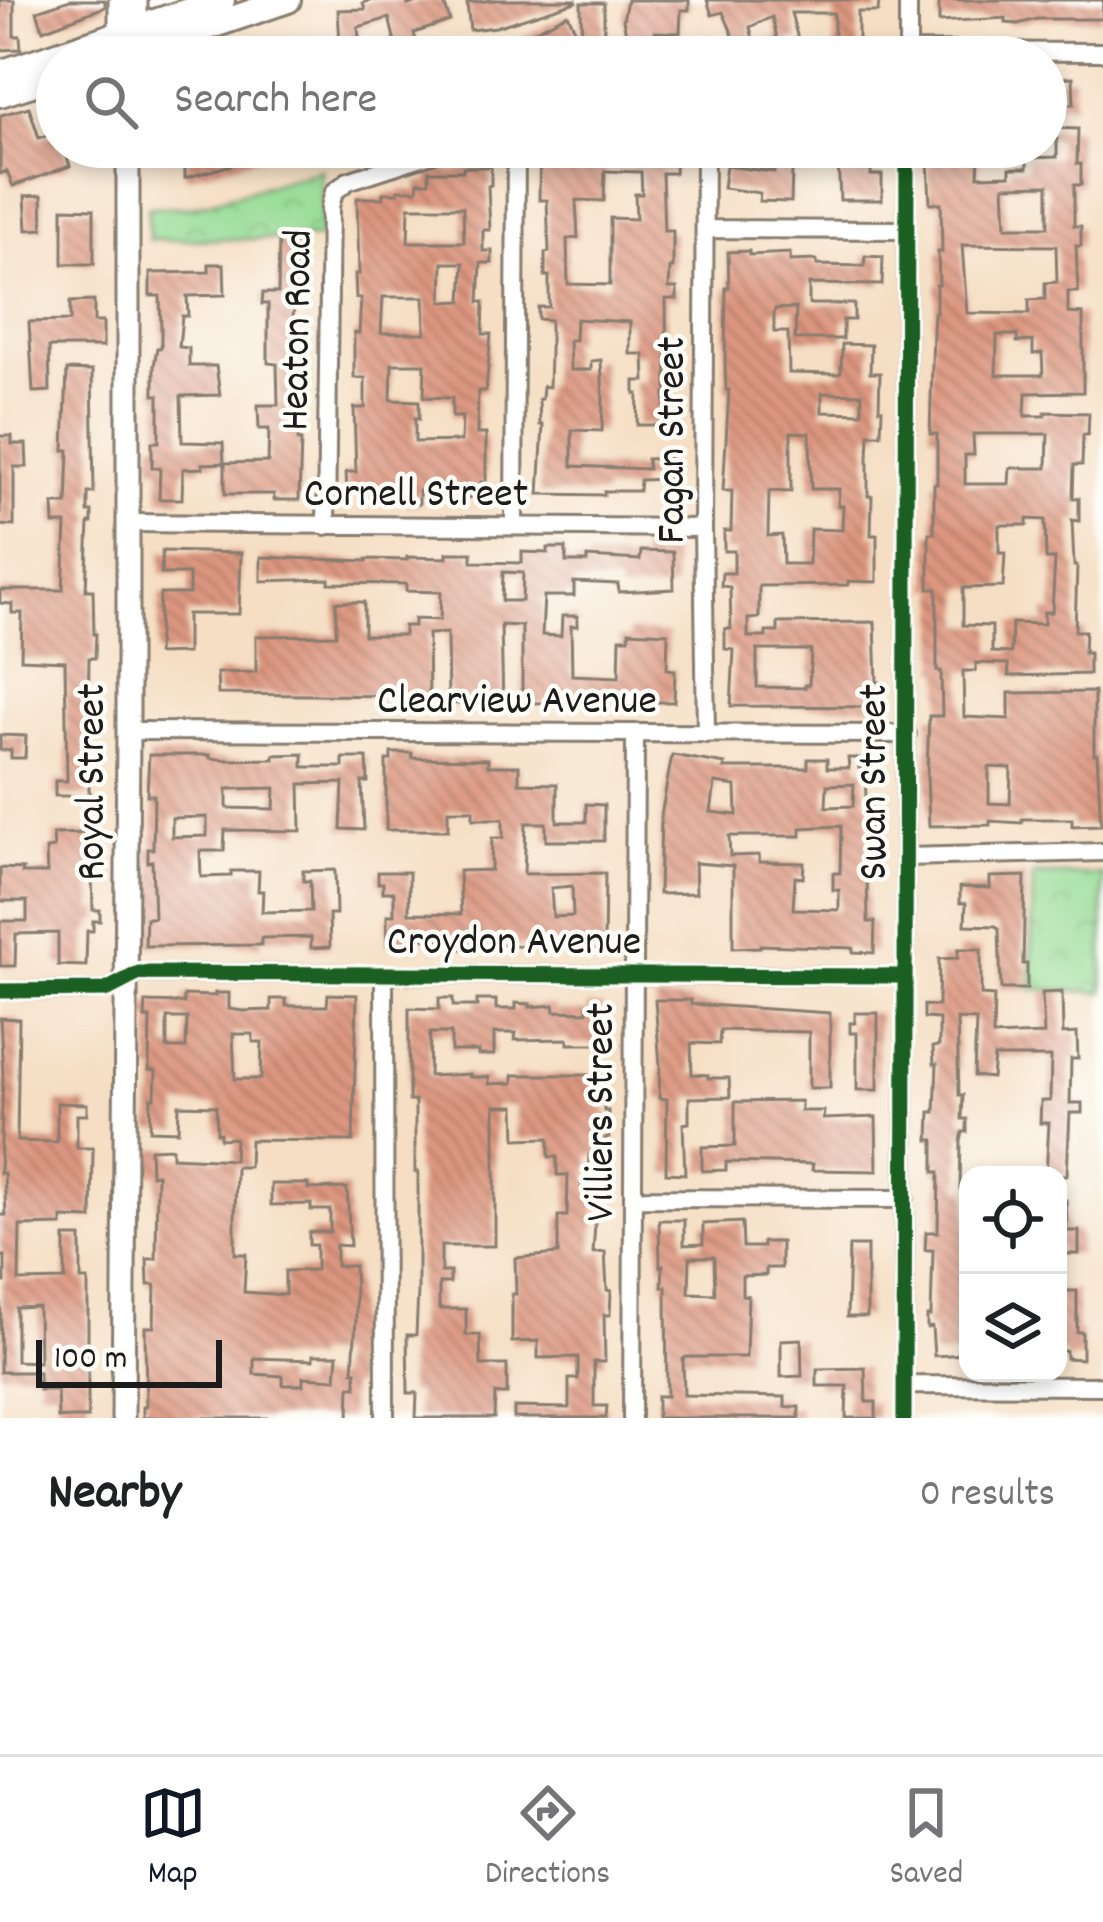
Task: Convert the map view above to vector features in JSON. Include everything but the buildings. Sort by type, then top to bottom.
[{"type":"highway","points":[[150,36],[222,0]]},
{"type":"highway","points":[[165,36],[288,0]]},
{"type":"highway","points":[[0,73],[36,66]]},
{"type":"highway","points":[[0,94],[36,83]]},
{"type":"main road","points":[[120,0],[126,36]]},
{"type":"main road","points":[[130,36],[136,0]]},
{"type":"main road","name":"Royal Street","points":[[124,1418],[128,168]]},
{"type":"street","points":[[908,0],[908,36]]},
{"type":"street","points":[[1067,52],[1103,52]]},
{"type":"street","name":"Heaton Road","points":[[326,526],[330,207],[334,192],[348,181],[388,168]]},
{"type":"street","points":[[514,526],[516,168]]},
{"type":"street","name":"Fagan Street","points":[[705,168],[706,734]]},
{"type":"street","name":"Swan Street","points":[[904,1418],[907,168]]},
{"type":"street","points":[[705,229],[906,230]]},
{"type":"street","name":"Cornell Street","points":[[128,523],[704,528]]},
{"type":"street","name":"Clearview Avenue","points":[[128,731],[907,734]]},
{"type":"street","name":"Villiers Street","points":[[632,1418],[635,734]]},
{"type":"street","points":[[907,857],[1103,852]]},
{"type":"street","name":"Croydon Avenue","points":[[0,991],[106,991],[139,973],[905,976]]},
{"type":"street","points":[[384,974],[386,1418]]},
{"type":"street","points":[[633,1198],[905,1199]]},
{"type":"street","points":[[904,1385],[1103,1386]]},
{"type":"green space","points":[[321,170],[322,238],[149,240],[148,207],[193,207]]},
{"type":"green space","points":[[1033,875],[1103,875],[1103,992],[1031,989]]},
{"type":"cycle path","points":[[904,1418],[907,168]]},
{"type":"cycle path","points":[[0,991],[106,990],[139,973],[905,976]]}]
